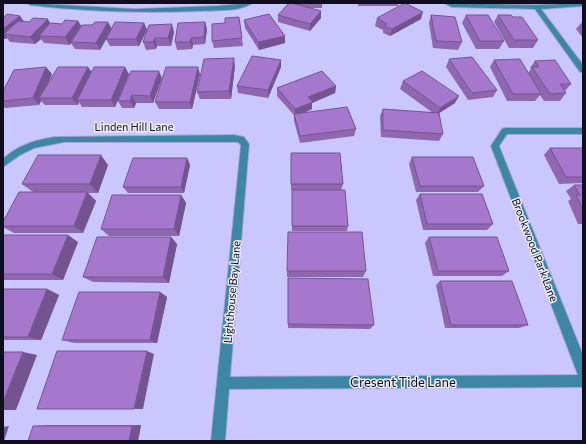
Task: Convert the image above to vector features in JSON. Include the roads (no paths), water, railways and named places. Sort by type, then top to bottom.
[{"type":"street","points":[[30,3],[82,8],[150,10],[228,8],[248,3]]},
{"type":"street","points":[[447,3],[452,5],[537,7],[583,4]]},
{"type":"street","points":[[537,7],[583,70]]},
{"type":"street","name":"Brookwood Park Lane","points":[[583,130],[505,131],[494,146],[583,371]]},
{"type":"street","name":"Linden Hill Lane","points":[[3,164],[22,148],[39,142],[64,139],[234,138],[241,139],[246,144]]},
{"type":"street","name":"Lighthouse Bay Lane","points":[[218,441],[246,144]]},
{"type":"street","name":"Cresent Tide Lane","points":[[224,383],[583,381]]}]
